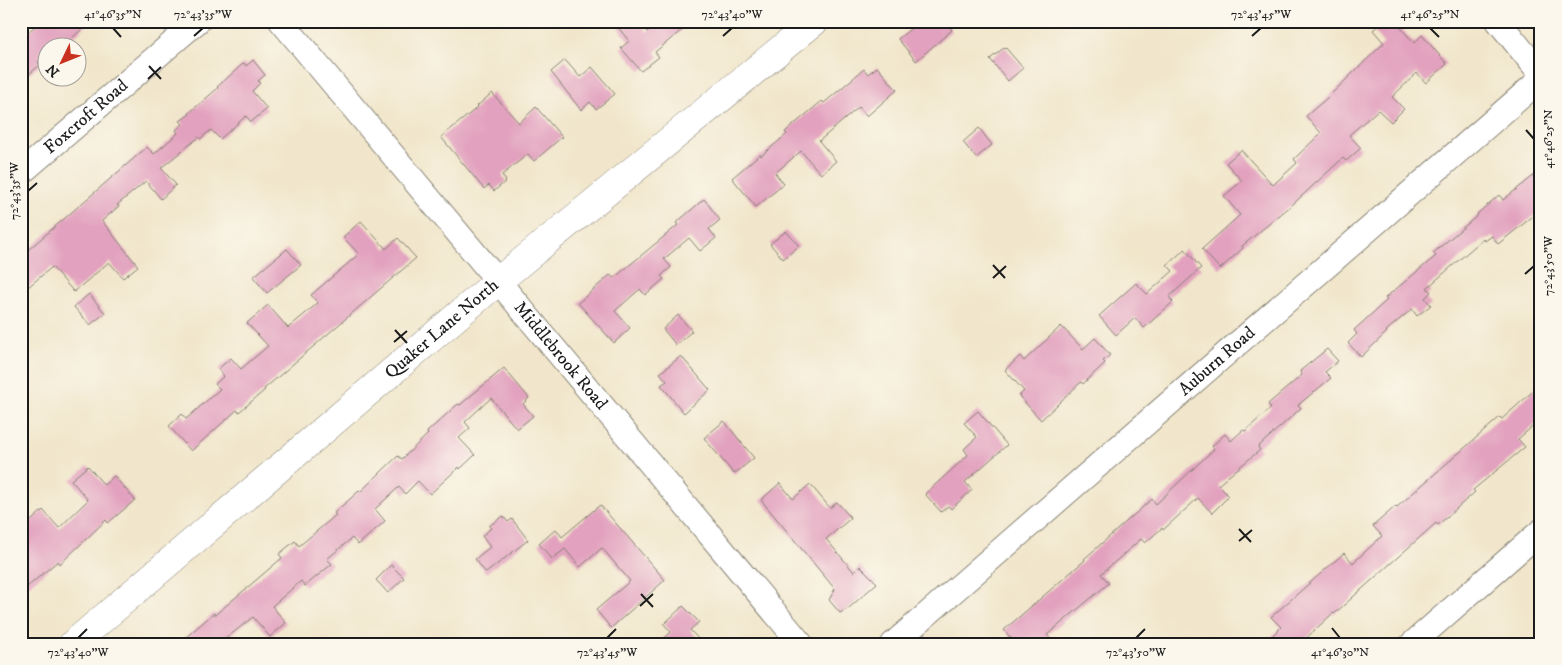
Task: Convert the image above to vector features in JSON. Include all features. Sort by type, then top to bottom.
[{"type":"street","name":"Foxcroft Road","points":[[21,174],[198,21]]},
{"type":"street","name":"Middlebrook Road","points":[[281,21],[801,644]]},
{"type":"street","name":"Quaker Lane North","points":[[73,644],[498,282],[815,21]]},
{"type":"street","points":[[1498,21],[1541,74]]},
{"type":"street","name":"Auburn Road","points":[[893,644],[1541,79]]},
{"type":"street","points":[[1412,644],[1541,531]]},
{"type":"building","points":[[41,21],[91,21],[72,38],[38,38],[38,67],[21,81],[21,38]]},
{"type":"building","points":[[613,21],[639,21],[647,32],[659,21],[693,21],[655,52],[659,57],[641,71],[621,48],[629,41]]},
{"type":"building","points":[[920,21],[944,21],[952,30],[916,61],[898,39]]},
{"type":"building","points":[[1383,21],[1395,21],[1414,43],[1422,35],[1447,64],[1426,83],[1417,73],[1392,97],[1404,109],[1391,122],[1378,110],[1349,135],[1361,148],[1346,161],[1343,158],[1292,205],[1242,246],[1243,248],[1220,269],[1202,249],[1240,215],[1224,196],[1242,181],[1226,163],[1241,150],[1273,185],[1297,163],[1294,159],[1321,133],[1306,116],[1384,43],[1373,30]]},
{"type":"building","points":[[1005,47],[1023,68],[1008,81],[990,59]]},
{"type":"building","points":[[253,60],[265,75],[258,81],[260,83],[252,91],[267,109],[251,122],[246,116],[220,139],[211,130],[200,139],[199,137],[161,168],[176,185],[161,199],[146,181],[117,205],[119,206],[102,221],[138,266],[123,278],[109,262],[74,292],[52,267],[21,293],[21,256],[147,147],[154,154],[178,133],[176,130],[183,124],[180,121],[190,114],[244,63],[246,66]]},
{"type":"building","points":[[565,60],[580,77],[592,67],[615,94],[596,109],[590,102],[581,110],[551,72]]},
{"type":"building","points":[[877,67],[897,90],[867,116],[859,107],[819,141],[836,161],[821,174],[801,151],[775,173],[784,184],[756,207],[732,178],[787,134],[785,132],[822,101],[824,103],[864,69],[868,74]]},
{"type":"building","points":[[492,93],[519,123],[536,107],[562,137],[534,161],[528,154],[502,175],[506,181],[494,191],[489,185],[484,189],[441,137]]},
{"type":"building","points":[[979,128],[992,145],[976,158],[963,142]]},
{"type":"building","points":[[1541,170],[1541,210],[1498,244],[1492,236],[1485,241],[1483,239],[1427,288],[1431,292],[1425,298],[1431,305],[1417,316],[1412,309],[1386,331],[1361,357],[1348,343],[1357,334],[1354,330],[1387,300],[1385,298],[1436,256],[1433,253],[1499,195],[1503,200]]},
{"type":"building","points":[[704,199],[720,220],[709,229],[716,238],[700,251],[689,238],[664,259],[671,267],[661,276],[664,279],[645,295],[640,289],[615,311],[630,328],[614,343],[578,303],[610,275],[614,278],[678,225],[676,223]]},
{"type":"building","points":[[361,221],[386,249],[398,238],[416,258],[265,390],[239,412],[237,410],[191,451],[169,426],[182,414],[186,419],[220,389],[215,384],[224,376],[218,369],[231,358],[241,369],[268,346],[247,323],[268,305],[288,328],[318,303],[311,295],[359,254],[343,237]]},
{"type":"building","points":[[786,231],[799,246],[783,259],[770,244]]},
{"type":"building","points":[[287,249],[301,265],[267,293],[253,277]]},
{"type":"building","points":[[1185,249],[1201,268],[1169,297],[1173,302],[1144,328],[1135,318],[1116,335],[1099,316],[1136,283],[1147,294],[1173,271],[1167,265]]},
{"type":"building","points":[[89,294],[105,313],[90,325],[74,307]]},
{"type":"building","points":[[678,315],[692,331],[676,345],[663,329]]},
{"type":"building","points":[[1061,326],[1083,349],[1095,338],[1110,355],[1103,361],[1105,363],[1083,384],[1081,382],[1041,420],[1019,396],[1024,391],[1005,370],[1020,356],[1024,361]]},
{"type":"building","points":[[1327,349],[1338,361],[1325,372],[1331,378],[1298,405],[1301,408],[1258,447],[1260,450],[1218,485],[1229,496],[1212,513],[1198,498],[1163,530],[1162,528],[1145,543],[1141,539],[1101,574],[1109,583],[1047,635],[1055,644],[1016,644],[1004,630],[1152,499],[1156,504],[1214,449],[1212,446],[1225,434],[1231,441],[1243,430],[1245,431],[1271,408],[1268,404],[1302,375],[1300,371]]},
{"type":"building","points":[[681,356],[710,390],[684,413],[661,385],[667,381],[660,373]]},
{"type":"building","points":[[504,368],[529,398],[523,404],[533,416],[517,429],[491,398],[465,422],[470,428],[459,438],[475,455],[430,494],[418,481],[405,494],[399,487],[375,509],[385,521],[358,545],[352,538],[327,559],[332,564],[305,586],[301,581],[272,606],[286,623],[270,637],[253,617],[219,644],[178,644],[282,558],[279,554],[295,541],[299,546],[336,515],[334,513],[360,492],[398,456],[402,459],[428,434],[427,432],[458,404],[460,405]]},
{"type":"building","points":[[1541,384],[1541,419],[1518,439],[1525,447],[1473,490],[1475,492],[1438,525],[1436,523],[1300,644],[1264,644],[1281,627],[1271,617],[1344,553],[1353,563],[1382,536],[1373,526],[1500,417],[1502,419]]},
{"type":"building","points":[[978,411],[1007,445],[965,482],[972,490],[951,509],[948,506],[941,512],[925,494],[968,455],[964,449],[977,437],[964,423]]},
{"type":"building","points":[[724,421],[754,458],[734,474],[704,438]]},
{"type":"building","points":[[88,466],[104,485],[114,476],[135,500],[108,523],[106,520],[60,564],[58,561],[21,592],[21,530],[43,510],[59,528],[88,500],[71,480]]},
{"type":"building","points":[[780,483],[793,499],[810,484],[830,508],[837,502],[851,518],[826,539],[854,572],[860,566],[877,583],[849,608],[840,613],[829,600],[835,589],[761,500]]},
{"type":"building","points":[[600,505],[665,580],[611,628],[596,610],[630,581],[602,548],[580,567],[565,549],[552,559],[539,544],[556,529],[562,537]]},
{"type":"building","points":[[503,516],[508,522],[512,519],[528,540],[486,573],[475,559],[490,547],[482,536],[491,528],[489,526]]},
{"type":"building","points":[[391,565],[404,578],[388,593],[376,580]]},
{"type":"building","points":[[683,606],[699,622],[690,630],[703,644],[658,644],[671,632],[664,624]]}]
